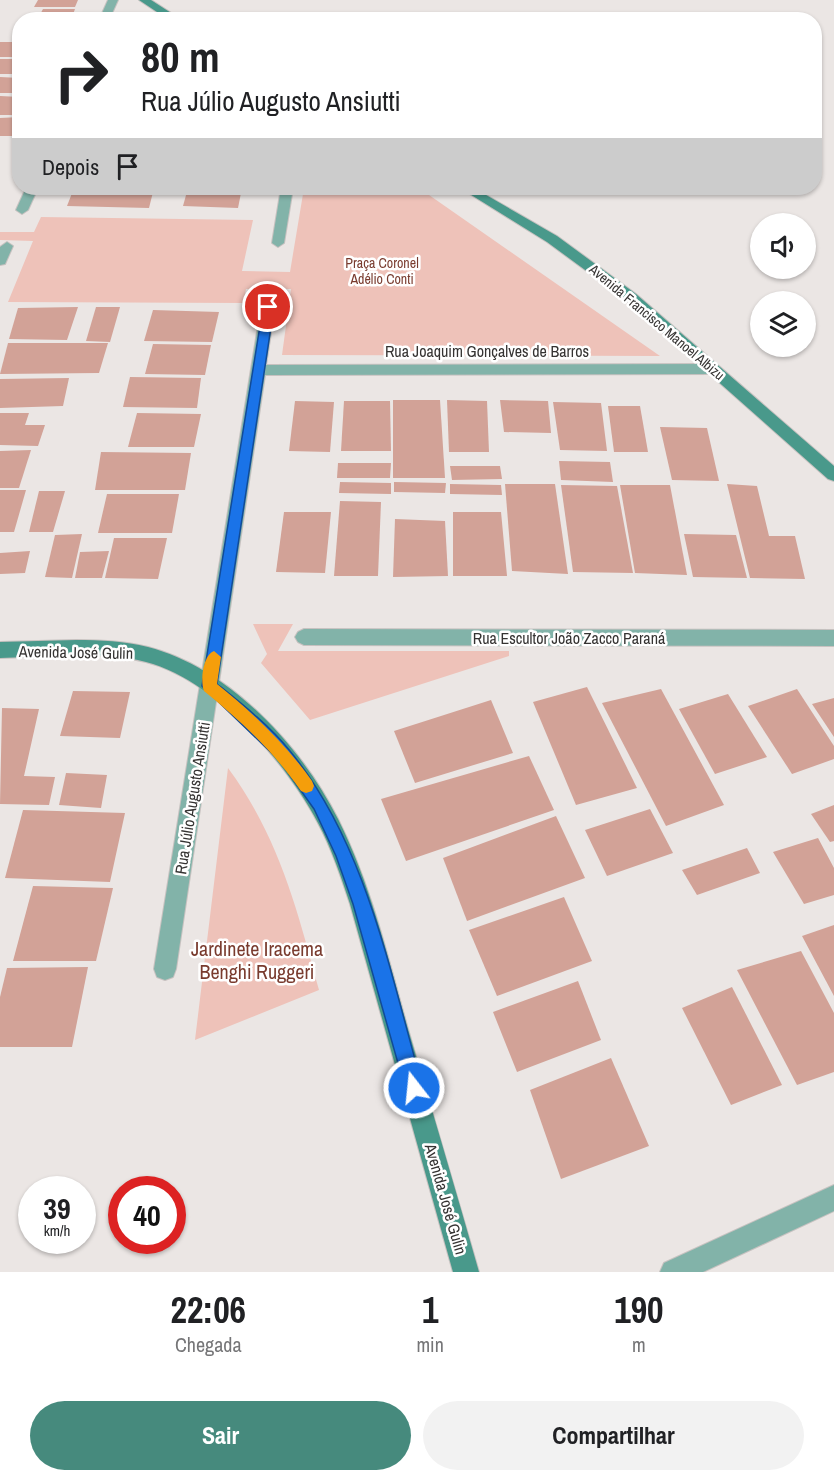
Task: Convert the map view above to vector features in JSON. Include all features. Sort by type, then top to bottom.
[{"type":"street","points":[[144,0],[164,12]]},
{"type":"street","points":[[22,210],[29,195]]},
{"type":"street","points":[[278,243],[286,195]]},
{"type":"street","name":"Avenida Francisco Manoel Albizu","points":[[478,195],[589,265],[715,369],[834,475]]},
{"type":"street","points":[[0,261],[7,246]]},
{"type":"street","name":"Rua Júlio Augusto Ansiutti","points":[[165,969],[268,307]]},
{"type":"street","name":"Rua Joaquim Gonçalves de Barros","points":[[259,369],[715,369]]},
{"type":"street","name":"Rua Escultor João Zacco Paraná","points":[[304,637],[834,638]]},
{"type":"street","name":"Avenida José Gulin","points":[[0,650],[121,650],[140,653],[181,666],[246,716],[285,755],[319,804],[343,853],[361,904],[466,1272]]},
{"type":"street","points":[[673,1272],[834,1198]]},
{"type":"green space","name":"Praça Coronel Adélio Conti","points":[[303,195],[429,195],[660,356],[282,355],[291,289],[246,289],[243,303],[8,302],[33,241],[0,240],[0,232],[34,232],[41,217],[253,220],[242,271],[290,272]]},
{"type":"green space","points":[[253,624],[293,624],[278,651],[509,651],[509,656],[310,720],[261,663],[267,654]]},
{"type":"green space","name":"Jardinete Iracema Benghi Ruggeri","points":[[228,768],[261,820],[273,847],[294,902],[319,990],[195,1040]]},
{"type":"building","points":[[38,0],[78,0],[75,7],[34,7]]},
{"type":"building","points":[[43,9],[75,9],[74,12],[41,12]]},
{"type":"building","points":[[0,42],[12,42],[12,57],[0,57]]},
{"type":"building","points":[[0,59],[12,59],[12,74],[0,74]]},
{"type":"building","points":[[0,77],[12,78],[12,93],[0,93]]},
{"type":"building","points":[[0,96],[12,97],[12,115],[0,115]]},
{"type":"building","points":[[12,117],[12,136],[0,136],[0,118]]},
{"type":"building","points":[[71,195],[152,195],[149,208],[67,206]]},
{"type":"building","points":[[186,195],[241,195],[238,208],[183,206]]},
{"type":"building","points":[[78,307],[67,340],[9,339],[18,308]]},
{"type":"building","points":[[96,307],[120,307],[110,342],[86,341]]},
{"type":"building","points":[[153,310],[219,312],[212,342],[144,341]]},
{"type":"building","points":[[8,343],[108,343],[99,373],[0,374]]},
{"type":"building","points":[[153,344],[211,345],[205,375],[145,374]]},
{"type":"building","points":[[130,377],[201,378],[197,408],[123,407]]},
{"type":"building","points":[[69,378],[63,406],[0,408],[0,379]]},
{"type":"building","points":[[393,400],[440,400],[445,478],[393,478]]},
{"type":"building","points":[[447,400],[487,401],[489,452],[449,452]]},
{"type":"building","points":[[500,400],[548,401],[551,433],[504,432]]},
{"type":"building","points":[[295,401],[334,402],[330,452],[289,451]]},
{"type":"building","points":[[344,401],[390,401],[391,451],[341,451]]},
{"type":"building","points":[[553,402],[601,403],[607,451],[560,450]]},
{"type":"building","points":[[608,406],[640,406],[648,452],[614,452]]},
{"type":"building","points":[[0,413],[29,413],[25,425],[45,425],[38,446],[0,445]]},
{"type":"building","points":[[137,413],[201,414],[194,447],[128,447]]},
{"type":"building","points":[[660,427],[707,428],[719,481],[672,480]]},
{"type":"building","points":[[31,450],[19,488],[0,488],[0,451]]},
{"type":"building","points":[[101,452],[191,453],[185,490],[95,490]]},
{"type":"building","points":[[559,461],[610,462],[613,482],[561,480]]},
{"type":"building","points":[[338,463],[391,463],[390,478],[337,478]]},
{"type":"building","points":[[450,466],[500,466],[502,479],[452,480]]},
{"type":"building","points":[[340,482],[391,483],[391,494],[339,493]]},
{"type":"building","points":[[394,482],[446,483],[445,493],[394,492]]},
{"type":"building","points":[[450,484],[501,485],[502,495],[450,494]]},
{"type":"building","points":[[505,484],[555,484],[568,574],[512,571]]},
{"type":"building","points":[[727,484],[757,486],[769,536],[795,536],[805,579],[750,578]]},
{"type":"building","points":[[561,485],[617,486],[633,573],[573,572]]},
{"type":"building","points":[[620,485],[670,485],[687,575],[635,573]]},
{"type":"building","points":[[0,490],[26,490],[14,532],[0,532]]},
{"type":"building","points":[[39,491],[65,491],[53,532],[29,532]]},
{"type":"building","points":[[107,494],[179,494],[172,533],[98,533]]},
{"type":"building","points":[[340,501],[381,502],[378,576],[334,576]]},
{"type":"building","points":[[284,512],[331,512],[325,573],[276,572]]},
{"type":"building","points":[[453,512],[501,512],[507,576],[453,576]]},
{"type":"building","points":[[395,519],[445,521],[448,576],[393,577]]},
{"type":"building","points":[[82,534],[72,578],[45,577],[55,535]]},
{"type":"building","points":[[684,534],[736,535],[747,578],[693,577]]},
{"type":"building","points":[[114,538],[167,538],[158,579],[105,578]]},
{"type":"building","points":[[30,551],[25,573],[0,574],[0,553]]},
{"type":"building","points":[[109,551],[102,578],[75,578],[80,552]]},
{"type":"building","points":[[587,687],[637,788],[576,805],[533,702]]},
{"type":"building","points":[[661,689],[724,805],[666,826],[602,703]]},
{"type":"building","points":[[797,689],[834,746],[834,759],[792,774],[748,706]]},
{"type":"building","points":[[73,691],[130,692],[120,738],[60,736]]},
{"type":"building","points":[[728,694],[767,757],[715,774],[679,709]]},
{"type":"building","points":[[834,698],[834,737],[812,704]]},
{"type":"building","points":[[491,700],[513,753],[415,783],[394,731]]},
{"type":"building","points":[[2,708],[39,709],[24,776],[55,777],[49,805],[0,804]]},
{"type":"building","points":[[529,756],[554,810],[406,861],[381,799]]},
{"type":"building","points":[[66,773],[107,775],[101,808],[59,805]]},
{"type":"building","points":[[834,805],[834,841],[830,842],[811,814]]},
{"type":"building","points":[[650,809],[673,853],[607,876],[585,830]]},
{"type":"building","points":[[23,810],[125,813],[110,882],[5,878]]},
{"type":"building","points":[[556,816],[585,878],[467,921],[443,858]]},
{"type":"building","points":[[818,838],[834,868],[834,895],[804,904],[773,852]]},
{"type":"building","points":[[747,848],[760,873],[697,895],[682,870]]},
{"type":"building","points":[[33,886],[113,888],[96,961],[13,961]]},
{"type":"building","points":[[564,897],[592,961],[497,996],[469,930]]},
{"type":"building","points":[[834,925],[834,996],[802,936]]},
{"type":"building","points":[[801,951],[834,1013],[834,1072],[797,1085],[737,970]]},
{"type":"building","points":[[88,967],[72,1047],[0,1047],[0,997],[7,968]]},
{"type":"building","points":[[578,981],[601,1040],[517,1072],[493,1012]]},
{"type":"building","points":[[732,987],[782,1085],[731,1105],[682,1008]]},
{"type":"building","points":[[611,1058],[649,1146],[561,1179],[530,1090]]},
{"type":"slow traffic","points":[[214,657],[209,686],[246,716],[285,755],[306,786]]},
{"type":"route","points":[[268,307],[209,686],[246,716],[285,755],[319,804],[343,853],[361,904],[414,1088]]}]
